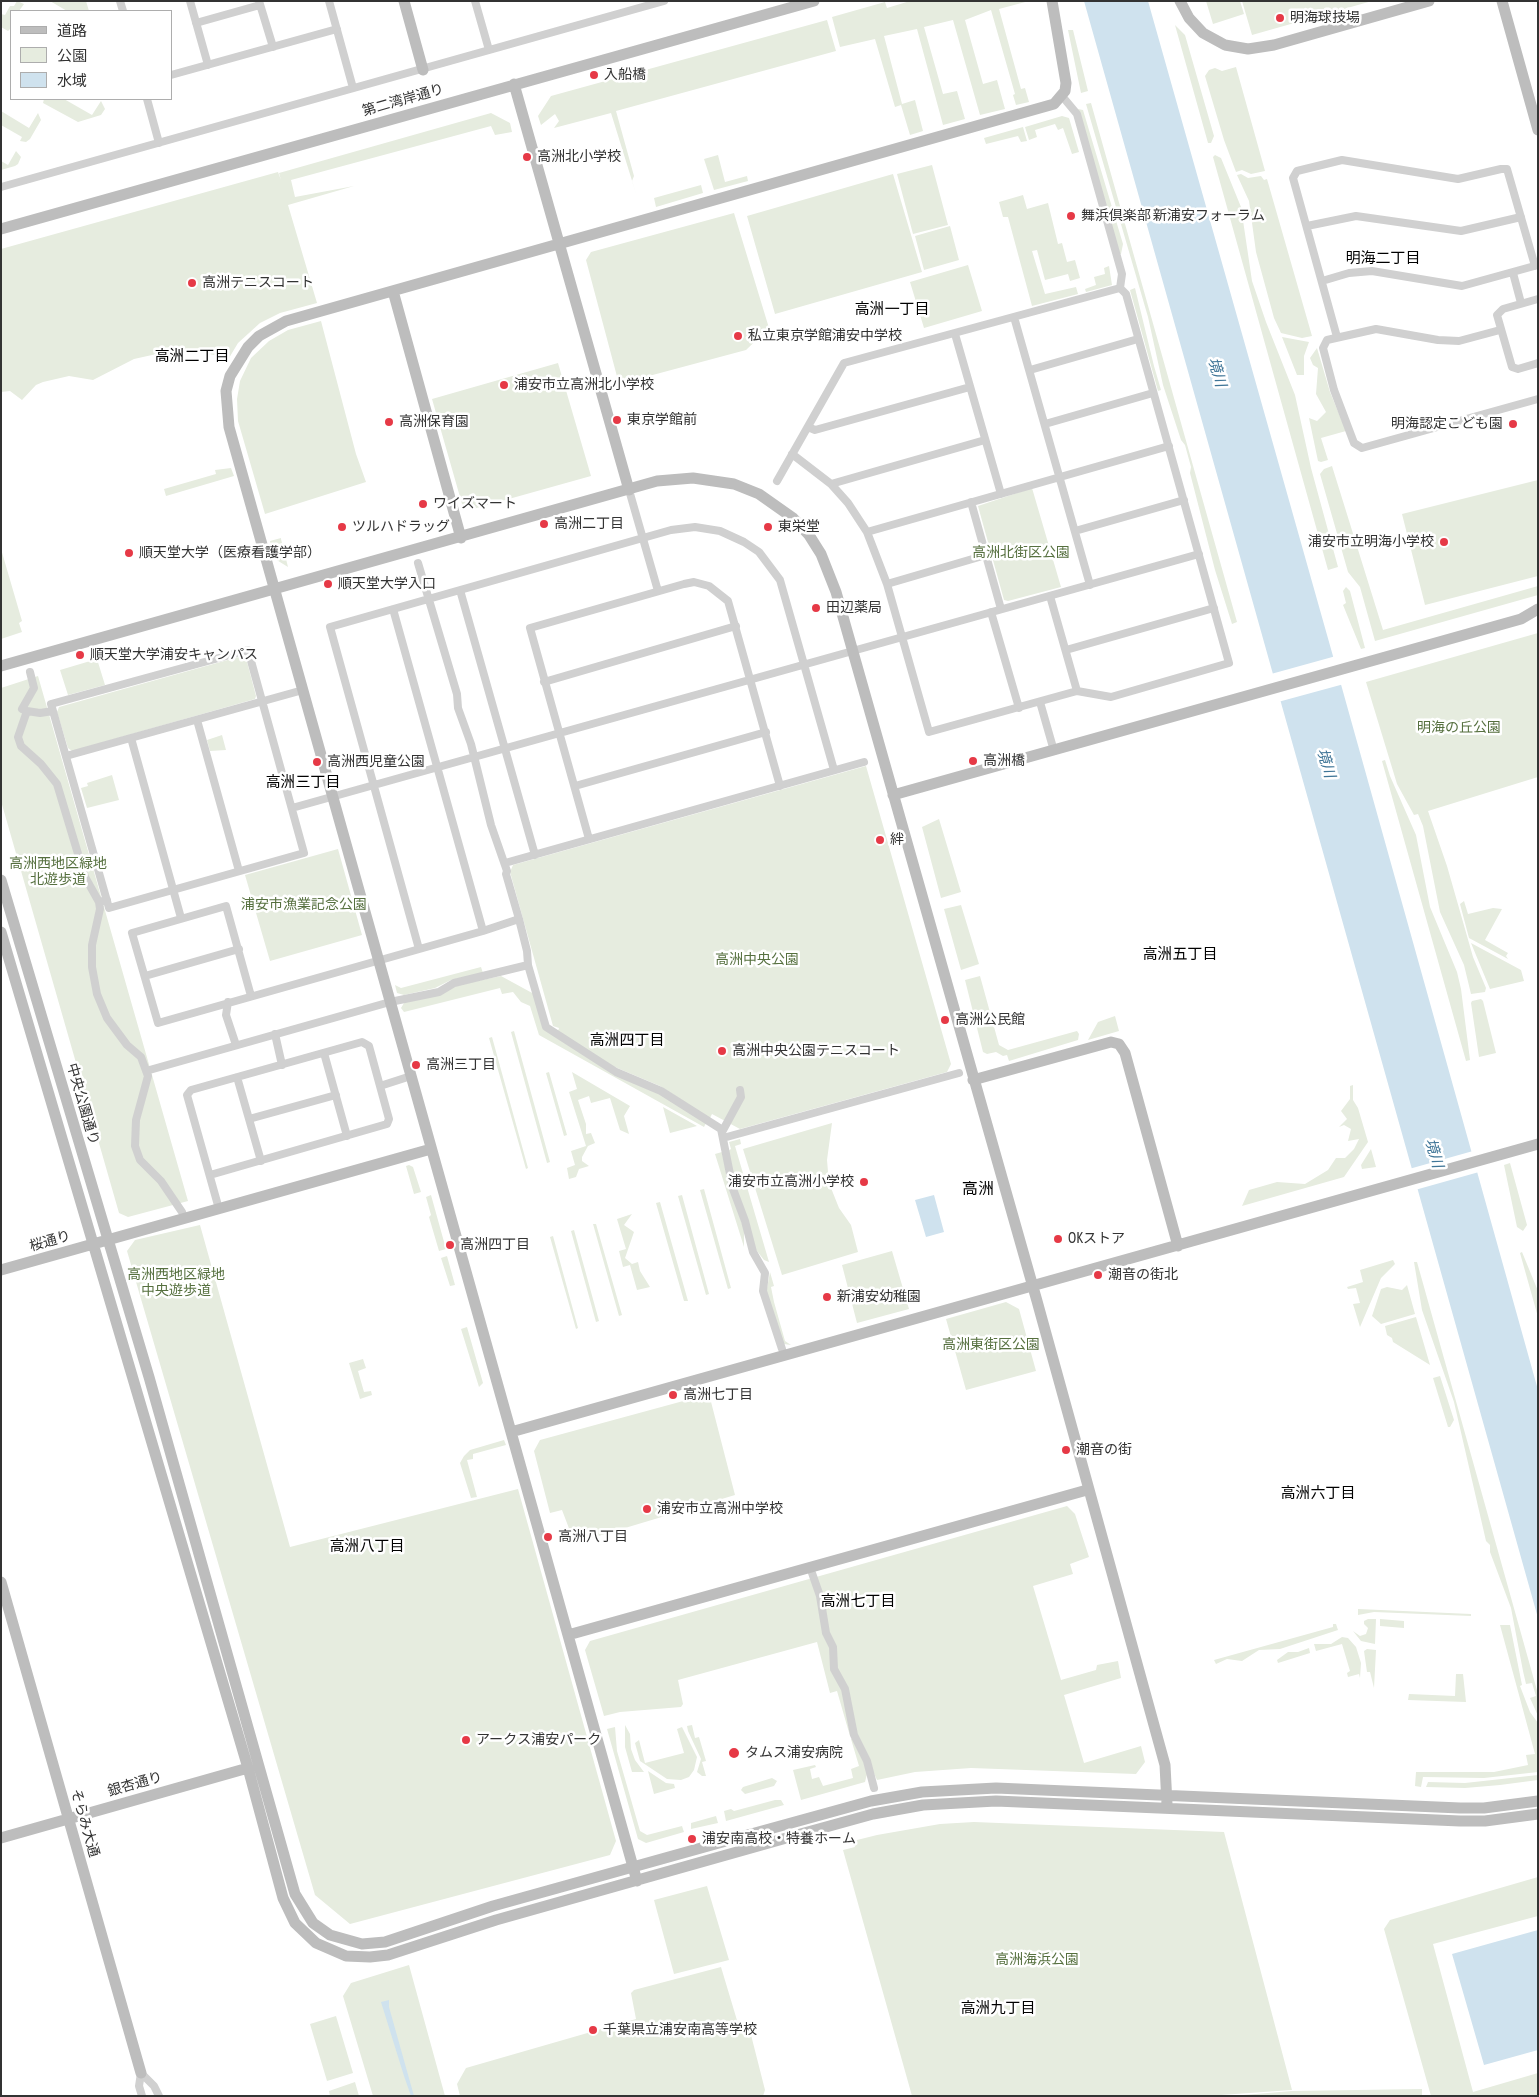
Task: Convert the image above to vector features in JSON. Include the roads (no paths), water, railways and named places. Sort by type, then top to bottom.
[{"type":"street","points":[[190,1],[208,65]]},
{"type":"street","points":[[329,1],[353,88]]},
{"type":"street","points":[[404,1],[423,70]]},
{"type":"street","points":[[475,1],[489,50]]},
{"type":"street","points":[[1,187],[664,1]]},
{"type":"street","name":"第二湾岸通り","points":[[1,229],[814,1]]},
{"type":"street","points":[[637,1880],[229,427],[226,391],[230,376],[248,346],[274,326],[286,321],[1046,108],[1054,104],[1065,91],[1066,74],[1052,1]]},
{"type":"street","points":[[1180,1],[1189,18],[1203,33],[1225,45],[1248,49],[1274,45],[1428,1]]},
{"type":"street","points":[[1502,1],[1538,130]]},
{"type":"street","points":[[196,23],[259,3],[273,47]]},
{"type":"street","points":[[172,75],[337,29]]},
{"type":"street","points":[[514,84],[658,592]]},
{"type":"street","points":[[1062,96],[1076,114],[1122,274],[1120,288]]},
{"type":"street","points":[[147,100],[159,144]]},
{"type":"street","points":[[1322,281],[1349,273],[1372,271],[1462,286],[1536,266],[1507,170],[1501,168],[1453,178],[1368,162],[1342,160],[1297,171],[1293,174],[1337,337]]},
{"type":"street","points":[[1307,226],[1356,216],[1460,231],[1521,216]]},
{"type":"street","points":[[1513,273],[1521,303]]},
{"type":"street","points":[[777,481],[844,363],[1120,288]]},
{"type":"street","points":[[792,454],[831,484],[848,503],[867,532],[887,584],[929,732],[1077,691],[1111,697],[1229,662],[1126,294],[1120,288]]},
{"type":"street","points":[[392,291],[461,538]]},
{"type":"street","points":[[1538,299],[1500,311],[1497,318],[1512,367],[1518,369],[1538,363]]},
{"type":"street","points":[[1014,317],[1090,585]]},
{"type":"street","points":[[1500,330],[1459,341],[1438,340],[1376,329],[1327,340],[1323,348],[1334,390],[1354,443],[1362,448],[1538,398]]},
{"type":"street","points":[[955,334],[1001,494]]},
{"type":"street","points":[[1030,370],[1138,340]]},
{"type":"street","points":[[808,427],[815,430],[970,387]]},
{"type":"street","points":[[1045,424],[1153,393]]},
{"type":"street","points":[[831,484],[985,440]]},
{"type":"street","points":[[867,532],[1168,446]]},
{"type":"street","points":[[1,666],[671,479],[707,478],[746,488],[783,509],[809,535],[821,554],[836,592],[1033,1286],[1087,1490],[1165,1765],[1167,1808]]},
{"type":"street","points":[[1074,531],[1184,500]]},
{"type":"street","points":[[971,502],[1001,609]]},
{"type":"street","points":[[419,949],[330,627],[671,530],[704,528],[728,534],[759,552],[771,566],[782,586],[834,770]]},
{"type":"street","points":[[292,808],[1198,554]]},
{"type":"street","points":[[887,584],[986,555]]},
{"type":"street","points":[[418,562],[457,694],[458,708],[471,744],[491,825],[505,863],[527,951],[528,965],[546,1027],[616,1072],[660,1090],[721,1129],[733,1189],[745,1221],[753,1252],[765,1273],[763,1291],[782,1349]]},
{"type":"street","points":[[589,839],[530,628],[694,582],[709,586],[728,602],[780,786]]},
{"type":"street","points":[[460,590],[532,855]]},
{"type":"street","points":[[1050,596],[1077,691]]},
{"type":"street","points":[[1066,650],[1214,608]]},
{"type":"street","points":[[392,609],[437,768],[487,930]]},
{"type":"street","points":[[894,795],[1521,619],[1538,609]]},
{"type":"street","points":[[991,612],[1019,708]]},
{"type":"street","points":[[1521,619],[1538,619]]},
{"type":"street","points":[[544,682],[736,626]]},
{"type":"street","points":[[27,711],[19,731],[21,746],[41,764],[57,784],[85,877],[103,901],[109,908],[304,853],[248,650],[51,704],[103,901],[92,945],[92,967],[97,994],[107,1018],[126,1045],[141,1057],[148,1076],[136,1120],[134,1146],[140,1160],[161,1181],[182,1212]]},
{"type":"street","points":[[30,672],[34,688],[22,709],[40,713],[53,711]]},
{"type":"street","points":[[66,756],[303,690]]},
{"type":"street","points":[[1040,702],[1054,751]]},
{"type":"street","points":[[197,720],[239,871]]},
{"type":"street","points":[[575,786],[766,732]]},
{"type":"street","points":[[130,738],[181,918]]},
{"type":"street","points":[[505,863],[864,762]]},
{"type":"street","name":"中央公園通り","points":[[1,880],[137,1337],[293,1887],[303,1909],[313,1922],[340,1940],[362,1944],[385,1942],[493,1906],[871,1801],[922,1792],[996,1788],[1460,1808],[1484,1808],[1538,1801]]},
{"type":"street","points":[[251,996],[226,906],[132,933],[158,1023],[487,930],[519,919]]},
{"type":"street","points":[[1,932],[100,1274],[248,1768],[288,1911],[304,1934],[333,1952],[346,1956],[370,1958],[388,1955],[496,1920],[637,1880],[873,1814],[922,1805],[996,1802],[1460,1821],[1485,1821],[1538,1814]]},
{"type":"street","points":[[145,976],[238,949]]},
{"type":"street","points":[[146,1071],[390,1002],[439,992],[454,983],[528,965]]},
{"type":"street","points":[[228,1002],[226,1015],[236,1045]]},
{"type":"street","points":[[275,1034],[282,1065]]},
{"type":"street","points":[[210,1176],[387,1124],[389,1119],[369,1046],[362,1042],[191,1090],[188,1095],[210,1176],[219,1209]]},
{"type":"street","points":[[973,1080],[1111,1042],[1119,1044],[1124,1053],[1178,1246]]},
{"type":"street","points":[[324,1053],[347,1136]]},
{"type":"street","points":[[722,1135],[959,1073]]},
{"type":"street","points":[[380,1086],[411,1076]]},
{"type":"street","points":[[237,1077],[261,1161]]},
{"type":"street","points":[[722,1135],[741,1097],[740,1090]]},
{"type":"street","points":[[249,1119],[336,1095]]},
{"type":"street","points":[[511,1432],[1538,1144]]},
{"type":"street","name":"桜通り","points":[[1,1270],[431,1149]]},
{"type":"street","points":[[568,1635],[1087,1490]]},
{"type":"street","points":[[812,1573],[820,1596],[826,1633],[833,1647],[834,1669],[845,1688],[854,1735],[868,1761],[874,1788]]},
{"type":"street","name":"そらみ大通","points":[[1,1582],[142,2073]]},
{"type":"street","name":"銀杏通り","points":[[1,1838],[248,1768]]},
{"type":"street","points":[[142,2073],[139,2086],[142,2096]]},
{"type":"street","points":[[142,2073],[154,2086],[159,2096]]},
{"type":"water","name":"境川","points":[[1084,1],[1148,1],[1342,688],[1538,1390],[1538,1618]]},
{"type":"water","points":[[934,1195],[944,1232],[926,1237],[915,1200]]},
{"type":"water","points":[[1538,1930],[1538,2050],[1484,2065],[1452,1954]]},
{"type":"water","points":[[389,2000],[389,2007],[414,2096],[411,2096],[381,2002]]},
{"type":"place","name":"明海球技場","points":[[1280,18]]},
{"type":"place","name":"入船橋","points":[[594,75]]},
{"type":"place","name":"高洲北小学校","points":[[527,157]]},
{"type":"place","name":"舞浜倶楽部 新浦安フォーラム","points":[[1071,216]]},
{"type":"place","name":"高洲テニスコート","points":[[192,283]]},
{"type":"place","name":"私立東京学館浦安中学校","points":[[738,336]]},
{"type":"place","name":"浦安市立高洲北小学校","points":[[504,385]]},
{"type":"place","name":"東京学館前","points":[[617,420]]},
{"type":"place","name":"高洲保育園","points":[[389,422]]},
{"type":"place","name":"明海認定こども園","points":[[1513,424]]},
{"type":"place","name":"ワイズマート","points":[[423,504]]},
{"type":"place","name":"高洲二丁目","points":[[544,524]]},
{"type":"place","name":"ツルハドラッグ","points":[[342,527]]},
{"type":"place","name":"東栄堂","points":[[768,527]]},
{"type":"place","name":"浦安市立明海小学校","points":[[1444,542]]},
{"type":"place","name":"順天堂大学（医療看護学部）","points":[[129,553]]},
{"type":"place","name":"順天堂大学入口","points":[[328,584]]},
{"type":"place","name":"田辺薬局","points":[[816,608]]},
{"type":"place","name":"順天堂大学浦安キャンパス","points":[[80,655]]},
{"type":"place","name":"高洲橋","points":[[973,761]]},
{"type":"place","name":"高洲西児童公園","points":[[317,762]]},
{"type":"place","name":"絆","points":[[880,840]]},
{"type":"place","name":"高洲公民館","points":[[945,1020]]},
{"type":"place","name":"高洲中央公園テニスコート","points":[[722,1051]]},
{"type":"place","name":"高洲三丁目","points":[[416,1065]]},
{"type":"place","name":"浦安市立高洲小学校","points":[[864,1182]]},
{"type":"place","name":"OKストア","points":[[1058,1239]]},
{"type":"place","name":"高洲四丁目","points":[[450,1245]]},
{"type":"place","name":"潮音の街北","points":[[1098,1275]]},
{"type":"place","name":"新浦安幼稚園","points":[[827,1297]]},
{"type":"place","name":"高洲七丁目","points":[[673,1395]]},
{"type":"place","name":"潮音の街","points":[[1066,1450]]},
{"type":"place","name":"浦安市立高洲中学校","points":[[647,1509]]},
{"type":"place","name":"高洲八丁目","points":[[548,1537]]},
{"type":"place","name":"アークス浦安パーク","points":[[466,1740]]},
{"type":"place","name":"タムス浦安病院","points":[[734,1753]]},
{"type":"place","name":"浦安南高校・特養ホーム","points":[[692,1839]]},
{"type":"place","name":"千葉県立浦安南高等学校","points":[[593,2030]]},
{"type":"district","name":"明海二丁目","points":[[1383,258]]},
{"type":"district","name":"高洲一丁目","points":[[892,309]]},
{"type":"district","name":"高洲二丁目","points":[[192,356]]},
{"type":"district","name":"高洲三丁目","points":[[303,782]]},
{"type":"district","name":"高洲五丁目","points":[[1180,954]]},
{"type":"district","name":"高洲四丁目","points":[[627,1040]]},
{"type":"district","name":"高洲","points":[[978,1189]]},
{"type":"district","name":"高洲六丁目","points":[[1318,1493]]},
{"type":"district","name":"高洲八丁目","points":[[367,1546]]},
{"type":"district","name":"高洲七丁目","points":[[858,1601]]},
{"type":"district","name":"高洲九丁目","points":[[998,2008]]},
{"type":"park label","name":"高洲北街区公園","points":[[1021,553]]},
{"type":"park label","name":"明海の丘公園","points":[[1459,728]]},
{"type":"park label","name":"高洲西地区緑地 北遊歩道","points":[[58,872]]},
{"type":"park label","name":"浦安市漁業記念公園","points":[[304,905]]},
{"type":"park label","name":"高洲中央公園","points":[[757,960]]},
{"type":"park label","name":"高洲西地区緑地 中央遊歩道","points":[[176,1284]]},
{"type":"park label","name":"高洲東街区公園","points":[[991,1345]]},
{"type":"park label","name":"高洲海浜公園","points":[[1037,1960]]}]
